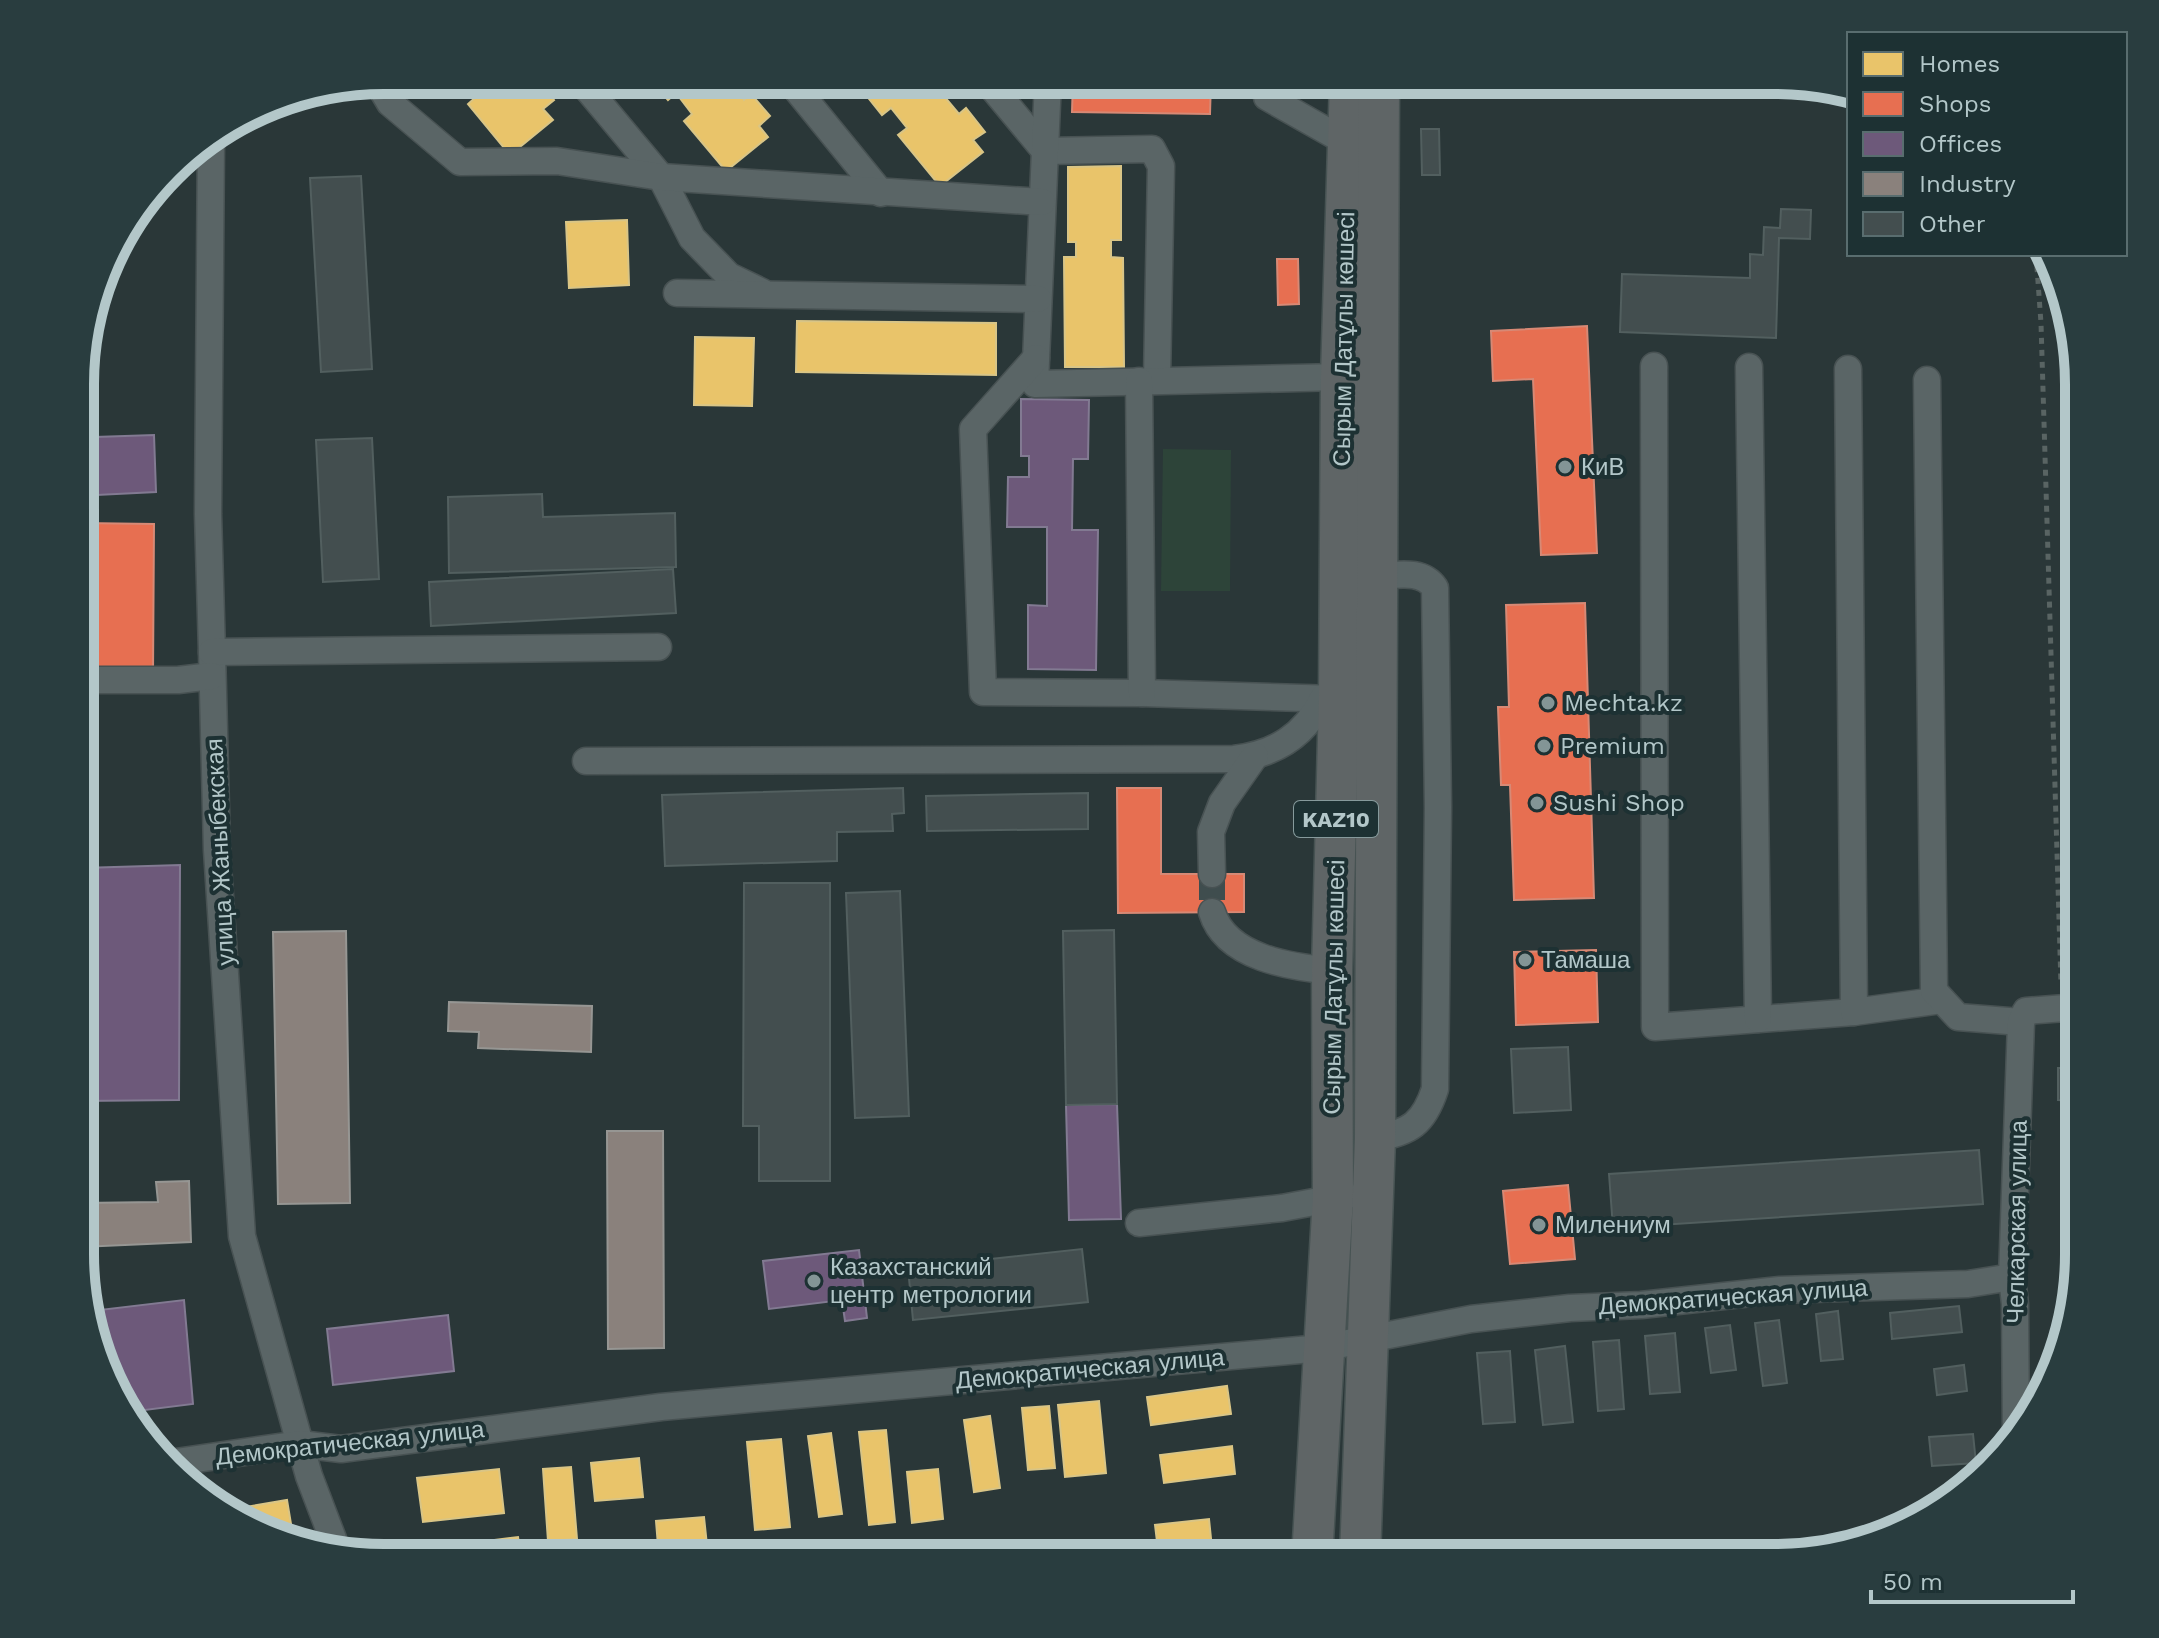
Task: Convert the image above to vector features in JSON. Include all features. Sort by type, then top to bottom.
[{"type":"highway","name":"Сырым Датұлы көшесі","points":[[1313,1544],[1333,1197],[1331,698],[1350,94]]},
{"type":"highway","name":"Сырым Датұлы көшесі","points":[[1361,1544],[1375,1138],[1379,94]]},
{"type":"street","points":[[385,94],[390,103],[460,162],[557,161],[661,177],[1042,202]]},
{"type":"street","points":[[592,94],[661,177],[692,238],[729,276],[767,295]]},
{"type":"street","points":[[800,94],[881,193]]},
{"type":"street","points":[[998,94],[1045,151]]},
{"type":"street","points":[[1047,94],[1035,384],[1341,377]]},
{"type":"street","points":[[1267,94],[1348,143]]},
{"type":"street","points":[[1045,151],[1152,149],[1161,166],[1148,381],[1142,693]]},
{"type":"street","name":"улица Жаныбекская","points":[[211,151],[208,514],[217,850],[242,1236],[300,1444],[331,1539]]},
{"type":"street","points":[[677,293],[1038,299]]},
{"type":"street","points":[[1036,358],[973,429],[983,692],[1331,698]]},
{"type":"street","points":[[1654,366],[1655,1027],[1854,1012],[1942,1000]]},
{"type":"street","points":[[1749,367],[1758,1019]]},
{"type":"street","points":[[1848,369],[1854,1012]]},
{"type":"street","points":[[1927,380],[1934,991],[1958,1017],[2024,1017],[2065,1008]]},
{"type":"street","points":[[1375,1138],[1398,1135],[1412,1128],[1431,1103],[1435,1089],[1438,807],[1435,588],[1429,579],[1416,575],[1377,576]]},
{"type":"street","points":[[94,680],[178,680],[212,664],[658,647]]},
{"type":"street","points":[[586,761],[1173,760],[1255,756],[1297,736],[1331,698]]},
{"type":"street","points":[[1212,874],[1211,832],[1222,803],[1255,756]]},
{"type":"street","points":[[1212,912],[1216,928],[1259,956],[1292,967],[1332,971]]},
{"type":"street","name":"Челкарская улица","points":[[2016,1416],[2012,1277],[2024,1017]]},
{"type":"street","points":[[1139,1223],[1282,1208],[1333,1197],[1373,1193]]},
{"type":"street","name":"Демократическая улица","points":[[181,1461],[300,1444],[341,1449],[661,1407],[1322,1348],[1471,1319],[1570,1308],[1641,1305],[1780,1290],[1968,1284],[2012,1277]]},
{"type":"path","points":[[2036,259],[2065,889]]},
{"type":"green space","points":[[1163,449],[1231,450],[1230,591],[1161,591]]},
{"type":"building: Homes","points":[[475,94],[549,94],[554,100],[543,109],[553,120],[510,155],[468,104],[477,96]]},
{"type":"building: Homes","points":[[677,94],[740,94],[744,100],[751,94],[770,116],[759,126],[768,137],[726,171],[684,121],[692,114]]},
{"type":"building: Homes","points":[[865,94],[944,94],[959,114],[966,108],[985,132],[973,140],[983,152],[940,186],[898,135],[907,128],[891,108],[882,115]]},
{"type":"building: Homes","points":[[1121,166],[1121,240],[1111,240],[1111,257],[1123,258],[1124,367],[1065,367],[1064,257],[1076,257],[1076,242],[1068,242],[1068,167]]},
{"type":"building: Homes","points":[[627,220],[629,285],[569,288],[566,222]]},
{"type":"building: Homes","points":[[797,321],[996,323],[996,375],[796,372]]},
{"type":"building: Homes","points":[[695,337],[754,338],[752,406],[694,405]]},
{"type":"building: Homes","points":[[1227,1386],[1231,1414],[1151,1425],[1147,1397]]},
{"type":"building: Homes","points":[[1099,1401],[1106,1473],[1065,1477],[1058,1405]]},
{"type":"building: Homes","points":[[1049,1406],[1055,1468],[1028,1470],[1022,1408]]},
{"type":"building: Homes","points":[[990,1416],[1000,1488],[974,1492],[964,1420]]},
{"type":"building: Homes","points":[[886,1430],[895,1522],[869,1525],[859,1432]]},
{"type":"building: Homes","points":[[831,1433],[842,1514],[819,1517],[808,1436]]},
{"type":"building: Homes","points":[[781,1439],[790,1527],[755,1530],[747,1442]]},
{"type":"building: Homes","points":[[1232,1446],[1235,1474],[1164,1483],[1160,1455]]},
{"type":"building: Homes","points":[[639,1458],[643,1497],[595,1501],[591,1463]]},
{"type":"building: Homes","points":[[571,1467],[577,1539],[548,1541],[543,1469]]},
{"type":"building: Homes","points":[[499,1469],[504,1513],[423,1522],[417,1478]]},
{"type":"building: Homes","points":[[938,1469],[943,1519],[912,1523],[907,1472]]},
{"type":"building: Homes","points":[[287,1500],[292,1529],[273,1522],[243,1507]]},
{"type":"building: Homes","points":[[704,1517],[707,1544],[658,1544],[656,1521]]},
{"type":"building: Homes","points":[[1209,1519],[1212,1544],[1157,1544],[1155,1525]]},
{"type":"building: Homes","points":[[518,1537],[519,1544],[462,1544]]},
{"type":"building: Shops","points":[[1073,94],[1211,94],[1210,114],[1072,112]]},
{"type":"building: Shops","points":[[1277,259],[1298,259],[1299,304],[1278,305]]},
{"type":"building: Shops","name":"КиВ","points":[[1587,326],[1597,553],[1541,555],[1533,379],[1493,381],[1491,331]]},
{"type":"building: Shops","points":[[94,523],[154,524],[153,675],[94,674]]},
{"type":"building: Shops","name":"Premium","points":[[1585,603],[1594,898],[1514,900],[1510,785],[1501,785],[1498,707],[1509,707],[1506,605]]},
{"type":"building: Shops","points":[[1117,788],[1161,788],[1161,874],[1244,874],[1244,912],[1118,913]]},
{"type":"building: Shops","points":[[1596,950],[1598,1022],[1516,1025],[1514,952]]},
{"type":"building: Shops","name":"Милениум","points":[[1568,1185],[1575,1259],[1510,1264],[1503,1191]]},
{"type":"building: Offices","points":[[1021,399],[1089,400],[1088,459],[1073,459],[1072,530],[1098,530],[1096,670],[1028,669],[1028,605],[1047,606],[1047,527],[1007,527],[1008,477],[1029,477],[1029,456],[1021,456]]},
{"type":"building: Offices","points":[[154,435],[156,492],[97,495],[95,437]]},
{"type":"building: Offices","points":[[180,865],[179,1100],[94,1101],[94,868]]},
{"type":"building: Offices","points":[[1117,1104],[1121,1219],[1069,1220],[1066,1105]]},
{"type":"building: Offices","name":"Казахстанский центр метрологии","points":[[859,1250],[867,1318],[845,1321],[842,1300],[769,1309],[763,1261]]},
{"type":"building: Offices","points":[[184,1300],[193,1404],[140,1411],[116,1365],[100,1310]]},
{"type":"building: Offices","points":[[448,1315],[454,1371],[333,1385],[327,1329]]},
{"type":"building: Industry","points":[[346,931],[350,1203],[278,1204],[273,932]]},
{"type":"building: Industry","points":[[449,1002],[592,1006],[591,1052],[478,1048],[479,1032],[448,1031]]},
{"type":"building: Industry","points":[[607,1131],[663,1131],[664,1348],[608,1349]]},
{"type":"building: Industry","points":[[189,1181],[191,1242],[94,1246],[94,1203],[158,1202],[156,1182]]},
{"type":"building: Other","points":[[1421,129],[1439,129],[1440,175],[1422,175]]},
{"type":"building: Other","points":[[361,176],[372,369],[321,372],[310,178]]},
{"type":"building: Other","points":[[1781,209],[1811,210],[1810,239],[1779,238],[1776,338],[1620,332],[1622,274],[1750,278],[1750,254],[1763,255],[1764,227],[1780,228]]},
{"type":"building: Other","points":[[372,438],[379,579],[323,582],[316,440]]},
{"type":"building: Other","points":[[542,494],[543,517],[675,513],[676,567],[449,573],[448,497]]},
{"type":"building: Other","points":[[673,569],[676,613],[431,626],[429,582]]},
{"type":"building: Other","points":[[903,788],[904,813],[892,814],[893,831],[837,832],[837,861],[665,866],[662,795]]},
{"type":"building: Other","points":[[1088,793],[1088,829],[927,831],[926,796]]},
{"type":"building: Other","points":[[744,883],[830,883],[830,1181],[759,1181],[759,1126],[743,1126]]},
{"type":"building: Other","points":[[900,891],[909,1116],[855,1118],[846,893]]},
{"type":"building: Other","points":[[1114,930],[1117,1104],[1066,1105],[1063,931]]},
{"type":"building: Other","points":[[1568,1047],[1571,1110],[1514,1113],[1511,1049]]},
{"type":"building: Other","points":[[2058,1068],[2065,1068],[2065,1100],[2058,1100]]},
{"type":"building: Other","points":[[2061,1146],[2065,1146],[2065,1183],[2062,1183]]},
{"type":"building: Other","points":[[1979,1150],[1983,1204],[1613,1228],[1609,1174]]},
{"type":"building: Other","points":[[1082,1249],[1088,1302],[913,1320],[908,1268]]},
{"type":"building: Other","points":[[1959,1306],[1962,1332],[1892,1339],[1890,1313]]},
{"type":"building: Other","points":[[1838,1311],[1843,1359],[1821,1361],[1816,1314]]},
{"type":"building: Other","points":[[1779,1320],[1787,1383],[1763,1386],[1755,1323]]},
{"type":"building: Other","points":[[1730,1325],[1736,1370],[1711,1373],[1705,1328]]},
{"type":"building: Other","points":[[1675,1333],[1680,1392],[1650,1394],[1645,1336]]},
{"type":"building: Other","points":[[1619,1340],[1624,1409],[1598,1411],[1593,1342]]},
{"type":"building: Other","points":[[1565,1346],[1573,1422],[1543,1425],[1535,1350]]},
{"type":"building: Other","points":[[1510,1351],[1515,1422],[1483,1424],[1477,1353]]},
{"type":"building: Other","points":[[1964,1365],[1967,1391],[1937,1395],[1934,1369]]},
{"type":"building: Other","points":[[1973,1434],[1976,1463],[1932,1466],[1929,1437]]},
{"type":"tunnel","points":[[1212,874],[1212,912]]},
{"type":"place","name":"КиВ","points":[[1565,467]]},
{"type":"place","name":"Mechta.kz","points":[[1548,703]]},
{"type":"place","name":"Premium","points":[[1544,746]]},
{"type":"place","name":"Sushi Shop","points":[[1537,803]]},
{"type":"place","name":"Тамаша","points":[[1525,960]]},
{"type":"place","name":"Милениум","points":[[1539,1225]]},
{"type":"place","name":"Казахстанский центр метрологии","points":[[814,1281]]}]
